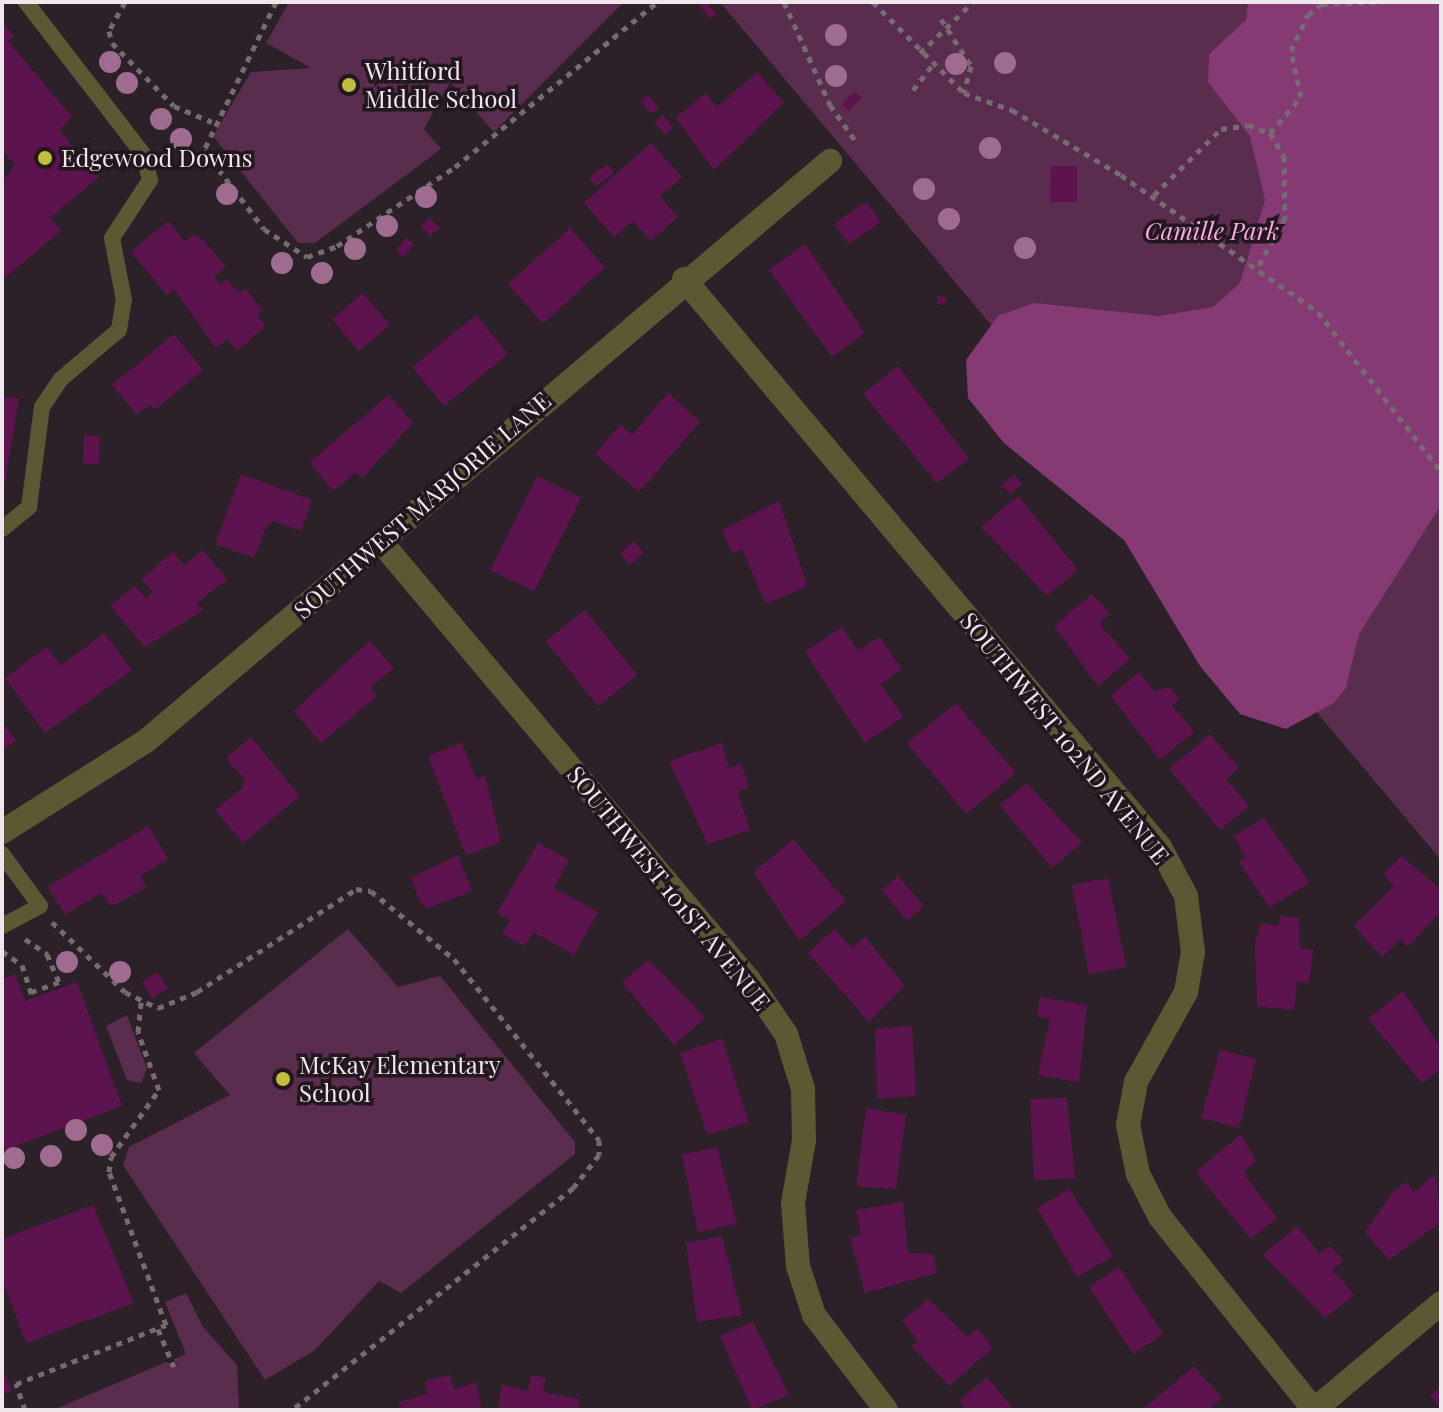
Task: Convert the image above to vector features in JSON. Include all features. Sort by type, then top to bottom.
[{"type":"street","name":"SOUTHWEST MARJORIE LANE","points":[[2,832],[125,757],[381,542],[684,279],[830,161]]},
{"type":"street","name":"SOUTHWEST 102ND AVENUE","points":[[684,279],[1160,847],[1186,896],[1193,952],[1186,992],[1136,1082],[1128,1125],[1138,1174],[1160,1217],[1314,1410]]},
{"type":"street","name":"SOUTHWEST 101ST AVENUE","points":[[381,542],[749,980],[786,1034],[803,1089],[804,1140],[793,1203],[798,1266],[814,1315],[886,1410]]},
{"type":"street","points":[[1314,1410],[1441,1303]]},
{"type":"lane","points":[[2,529],[29,507],[42,407],[61,379],[119,330],[124,300],[112,238],[150,180],[143,154],[26,2]]},
{"type":"lane","points":[[2,854],[40,906],[4,926]]},
{"type":"path","points":[[125,2],[109,31],[112,43],[174,106],[212,122]]},
{"type":"path","points":[[276,2],[212,122],[204,150],[264,229],[286,250],[317,257],[490,141],[657,2]]},
{"type":"path","points":[[784,2],[830,105],[857,143]]},
{"type":"path","points":[[873,2],[932,66],[964,93],[1012,110],[1154,195],[1259,265],[1334,328],[1441,472]]},
{"type":"path","points":[[920,53],[943,21],[973,2]]},
{"type":"path","points":[[1270,133],[1301,97],[1291,51],[1308,15],[1322,4],[1384,2]]},
{"type":"path","points":[[943,21],[971,66],[964,93]]},
{"type":"path","points":[[913,90],[932,66]]},
{"type":"path","points":[[1154,195],[1221,129],[1248,125],[1270,133],[1284,156],[1285,218],[1259,265]]},
{"type":"path","points":[[40,906],[69,943],[141,1002],[174,1005],[356,889],[371,891],[454,959],[599,1140],[599,1155],[573,1188],[292,1410]]},
{"type":"path","points":[[2,951],[22,965],[32,995],[59,982],[47,954],[4,926]]},
{"type":"path","points":[[25,1410],[16,1384],[166,1325],[109,1172],[111,1157],[159,1090],[138,1032],[141,1002]]},
{"type":"path","points":[[158,1329],[174,1367]]},
{"type":"green space","points":[[289,2],[624,2],[494,132],[450,82],[424,129],[441,149],[315,243],[298,243],[213,136],[251,72],[311,68],[266,43]]},
{"type":"green space","name":"Camille Park","points":[[720,2],[1441,2],[1441,860],[992,326]]},
{"type":"green space","points":[[348,929],[398,987],[440,976],[575,1142],[575,1154],[401,1293],[379,1281],[315,1350],[265,1380],[123,1165],[129,1147],[230,1095],[194,1053]]},
{"type":"green space","points":[[127,1015],[147,1069],[141,1083],[127,1080],[106,1026]]},
{"type":"green space","points":[[186,1293],[203,1327],[237,1365],[239,1410],[53,1410],[166,1362],[177,1366],[174,1359],[186,1354],[165,1302]]},
{"type":"shaded area","points":[[1248,2],[1441,2],[1441,505],[1359,634],[1346,688],[1334,703],[1286,729],[1240,714],[1200,666],[1124,540],[1004,443],[968,398],[966,360],[998,316],[1034,303],[1159,316],[1213,307],[1240,283],[1265,200],[1250,136],[1208,82],[1209,54],[1246,20]]},
{"type":"building","points":[[706,2],[717,14],[711,19],[698,4]]},
{"type":"building","name":"Edgewood Downs","points":[[2,22],[14,36],[8,41],[72,117],[59,130],[99,177],[50,218],[61,231],[2,280],[2,182],[15,165],[2,150]]},
{"type":"building","points":[[757,72],[784,103],[714,170],[676,118],[705,93],[717,107]]},
{"type":"building","points":[[856,91],[862,98],[848,111],[841,104]]},
{"type":"building","points":[[648,95],[659,108],[651,114],[641,101]]},
{"type":"building","points":[[663,115],[673,128],[665,135],[654,122]]},
{"type":"building","points":[[651,143],[682,177],[660,196],[678,217],[651,241],[633,221],[614,237],[584,203]]},
{"type":"building","points":[[607,164],[614,173],[596,186],[589,178]]},
{"type":"building","points":[[1051,166],[1077,166],[1077,202],[1050,202]]},
{"type":"building","points":[[866,202],[881,222],[849,244],[834,224]]},
{"type":"building","points":[[430,218],[439,228],[430,236],[421,226]]},
{"type":"building","points":[[168,221],[184,241],[193,235],[203,240],[226,267],[214,277],[221,285],[227,279],[239,293],[245,289],[263,310],[257,315],[266,326],[237,351],[227,339],[216,348],[174,289],[167,295],[131,252]]},
{"type":"building","points":[[570,228],[605,267],[543,324],[508,284]]},
{"type":"building","points":[[405,238],[414,244],[404,257],[396,251]]},
{"type":"building","points":[[805,244],[865,333],[832,357],[769,270]]},
{"type":"building","points":[[363,293],[390,325],[359,351],[332,319]]},
{"type":"building","points":[[937,296],[946,297],[945,305],[937,304]]},
{"type":"building","points":[[476,315],[508,354],[444,406],[412,367]]},
{"type":"building","points":[[174,334],[203,370],[155,410],[150,404],[137,415],[112,385]]},
{"type":"building","points":[[898,366],[969,459],[937,483],[863,394]]},
{"type":"building","points":[[668,393],[700,422],[639,492],[595,454],[620,425],[632,435]]},
{"type":"building","points":[[389,395],[413,423],[362,478],[356,472],[333,491],[310,462]]},
{"type":"building","points":[[2,397],[19,398],[4,488],[2,488]]},
{"type":"building","points":[[84,435],[100,436],[99,464],[83,464]]},
{"type":"building","points":[[241,474],[312,500],[301,531],[273,521],[266,527],[254,558],[215,544]]},
{"type":"building","points":[[1014,475],[1022,484],[1010,494],[1002,485]]},
{"type":"building","points":[[537,476],[581,498],[534,591],[490,570]]},
{"type":"building","points":[[1018,496],[1078,570],[1047,596],[981,527]]},
{"type":"building","points":[[779,501],[807,586],[766,604],[742,549],[732,554],[722,530]]},
{"type":"building","points":[[634,541],[644,553],[630,565],[620,553]]},
{"type":"building","points":[[203,550],[227,579],[197,603],[203,610],[145,647],[110,606],[135,586],[146,598],[153,592],[141,579],[173,552],[184,565]]},
{"type":"building","points":[[1092,594],[1110,614],[1099,623],[1130,659],[1098,686],[1054,626]]},
{"type":"building","points":[[585,610],[637,675],[598,706],[546,641]]},
{"type":"building","points":[[842,627],[858,651],[880,637],[902,670],[881,684],[903,717],[865,743],[805,652]]},
{"type":"building","points":[[105,633],[132,670],[45,733],[5,678],[47,647],[61,665]]},
{"type":"building","points":[[370,641],[394,668],[370,688],[377,696],[321,743],[294,711]]},
{"type":"building","points":[[1139,672],[1155,692],[1169,686],[1180,699],[1172,705],[1194,732],[1160,760],[1111,696]]},
{"type":"building","points":[[956,703],[1016,773],[966,814],[907,743]]},
{"type":"building","points":[[2,722],[16,740],[2,752]]},
{"type":"building","points":[[1210,734],[1239,768],[1226,779],[1249,806],[1220,830],[1169,769]]},
{"type":"building","points":[[251,737],[300,796],[243,843],[215,810],[242,789],[245,780],[226,758]]},
{"type":"building","points":[[462,743],[476,779],[485,776],[501,842],[466,855],[428,756]]},
{"type":"building","points":[[722,743],[729,768],[741,763],[749,788],[737,792],[750,830],[708,844],[669,761]]},
{"type":"building","points":[[1027,783],[1082,843],[1052,868],[1000,805]]},
{"type":"building","points":[[1264,818],[1310,883],[1269,907],[1239,862],[1246,858],[1234,836]]},
{"type":"building","points":[[148,826],[168,859],[140,876],[147,887],[112,906],[101,893],[65,915],[48,887]]},
{"type":"building","points":[[793,839],[846,901],[799,941],[754,872]]},
{"type":"building","points":[[538,843],[569,860],[554,888],[598,912],[574,955],[533,932],[525,946],[502,934],[510,920],[497,913]]},
{"type":"building","points":[[458,855],[472,891],[428,908],[421,904],[411,878]]},
{"type":"building","points":[[1402,856],[1441,890],[1441,911],[1408,947],[1401,939],[1382,957],[1354,926],[1394,886],[1383,874]]},
{"type":"building","points":[[898,876],[924,906],[907,921],[882,890]]},
{"type":"building","points":[[1108,878],[1126,967],[1089,974],[1072,885]]},
{"type":"building","points":[[1280,916],[1299,918],[1300,948],[1313,950],[1309,983],[1297,982],[1294,1010],[1257,1006],[1255,942],[1261,923],[1279,926]]},
{"type":"building","points":[[835,929],[852,948],[865,937],[905,986],[869,1022],[808,953]]},
{"type":"building","points":[[649,960],[705,1018],[674,1045],[622,982]]},
{"type":"building","points":[[157,972],[168,988],[152,998],[142,982]]},
{"type":"building","points":[[15,974],[25,1001],[77,982],[122,1106],[2,1151],[2,979]]},
{"type":"building","points":[[1403,991],[1441,1048],[1441,1069],[1422,1083],[1368,1019]]},
{"type":"building","points":[[1040,997],[1087,1005],[1079,1082],[1038,1075],[1050,1019],[1037,1017]]},
{"type":"building","points":[[912,1026],[916,1096],[877,1099],[875,1029]]},
{"type":"building","points":[[722,1039],[749,1122],[707,1135],[680,1053]]},
{"type":"building","points":[[1220,1050],[1256,1059],[1239,1128],[1201,1118]]},
{"type":"building","points":[[1067,1098],[1075,1178],[1034,1180],[1030,1099]]},
{"type":"building","points":[[866,1108],[906,1115],[896,1189],[856,1186]]},
{"type":"building","points":[[1241,1134],[1256,1161],[1243,1172],[1277,1218],[1251,1239],[1196,1172]]},
{"type":"building","points":[[717,1147],[737,1224],[698,1232],[682,1155]]},
{"type":"building","points":[[1436,1174],[1441,1222],[1389,1260],[1365,1232],[1392,1193],[1406,1182],[1414,1192]]},
{"type":"building","points":[[1069,1189],[1113,1256],[1077,1277],[1037,1208]]},
{"type":"building","points":[[903,1202],[908,1253],[933,1254],[937,1273],[865,1293],[850,1238],[861,1235],[856,1210]]},
{"type":"building","points":[[93,1205],[134,1303],[26,1343],[2,1279],[2,1239]]},
{"type":"building","points":[[1297,1226],[1320,1254],[1330,1246],[1343,1261],[1333,1270],[1354,1295],[1325,1318],[1263,1255]]},
{"type":"building","points":[[722,1236],[742,1315],[697,1322],[686,1243]]},
{"type":"building","points":[[1119,1267],[1163,1334],[1133,1354],[1089,1287]]},
{"type":"building","points":[[928,1299],[968,1337],[978,1329],[993,1348],[949,1386],[911,1346],[919,1342],[902,1321]]},
{"type":"building","points":[[753,1322],[789,1395],[752,1410],[720,1336]]},
{"type":"building","points":[[2,1365],[12,1391],[2,1395]]},
{"type":"building","points":[[1194,1366],[1222,1398],[1208,1410],[1142,1410]]},
{"type":"building","points":[[450,1375],[454,1389],[476,1383],[482,1410],[402,1410],[399,1402],[428,1394],[425,1381]]},
{"type":"building","points":[[531,1375],[546,1378],[543,1392],[580,1399],[577,1410],[498,1410],[502,1385],[528,1391]]},
{"type":"building","points":[[987,1377],[1014,1410],[966,1410],[959,1401]]},
{"type":"building","points":[[1441,1386],[1441,1408],[1430,1396]]},
{"type":"place","name":"Whitford Middle School","points":[[349,85]]},
{"type":"place","name":"Edgewood Downs","points":[[45,158]]},
{"type":"place","name":"McKay Elementary School","points":[[283,1079]]}]
